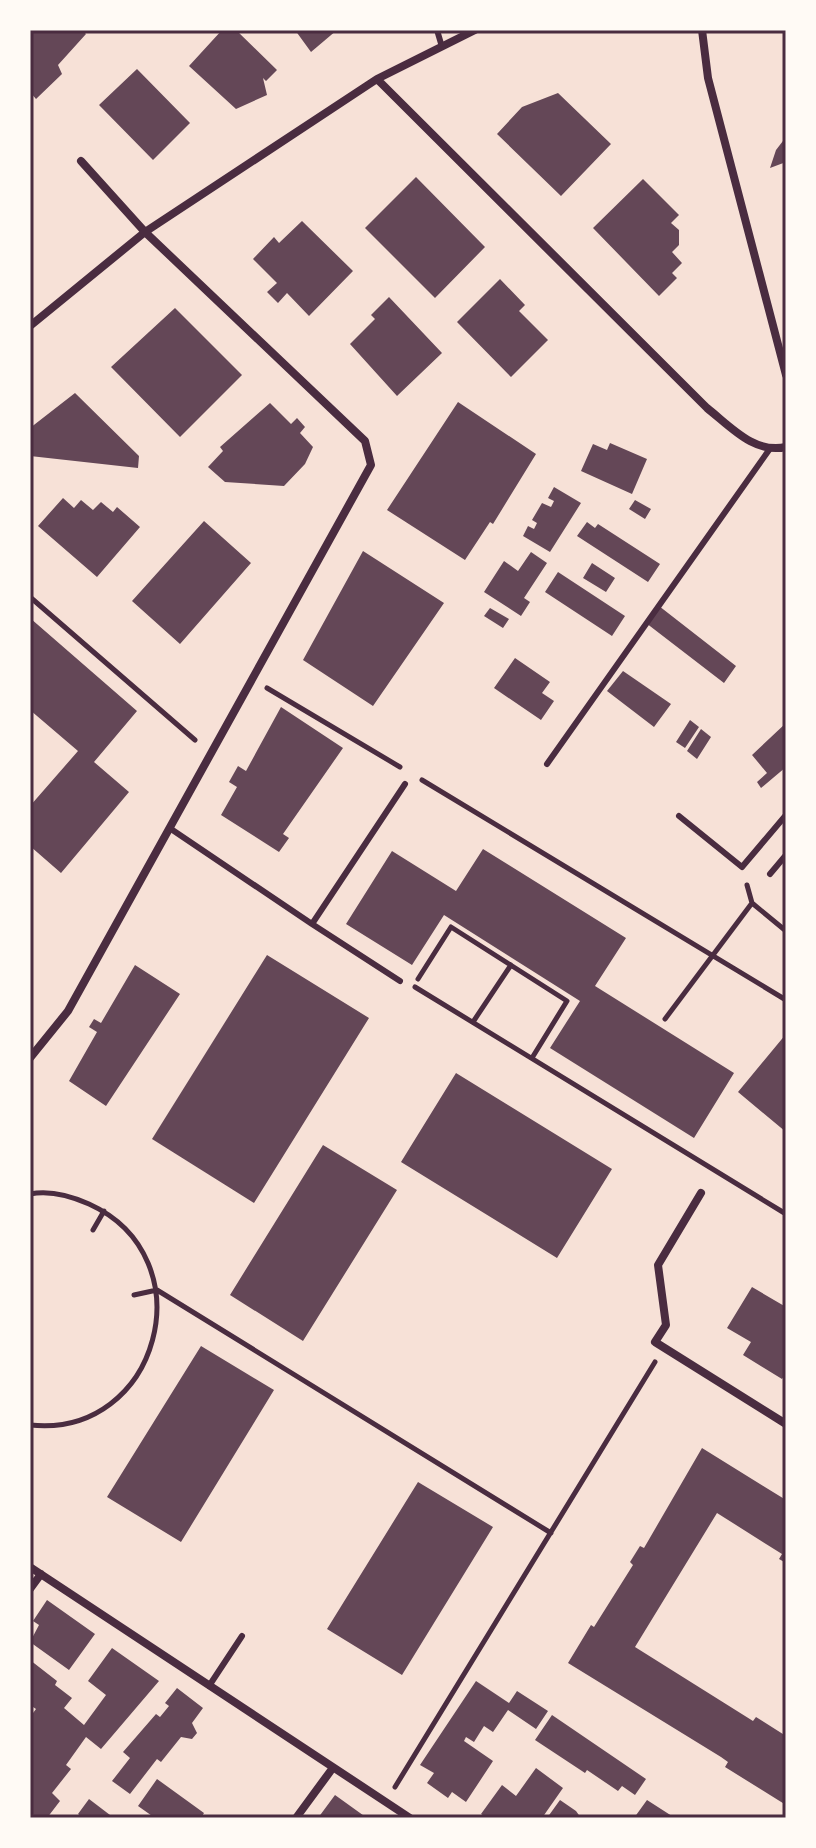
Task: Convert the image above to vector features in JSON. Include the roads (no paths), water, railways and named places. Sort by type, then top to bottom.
[{"type":"street","points":[[30,326],[145,232],[377,79],[475,30]]},
{"type":"street","points":[[702,30],[715,106],[786,375]]},
{"type":"street","points":[[377,79],[707,408],[741,436],[769,450],[786,447]]},
{"type":"street","points":[[30,1058],[68,1011],[371,465],[365,441],[145,232],[81,161]]},
{"type":"street","points":[[701,1193],[658,1265],[666,1325],[655,1342],[786,1424]]},
{"type":"street","points":[[30,1567],[410,1818]]},
{"type":"street","points":[[30,1589],[41,1574]]},
{"type":"street","points":[[296,1818],[332,1769]]},
{"type":"lane","points":[[437,30],[442,47]]},
{"type":"lane","points":[[547,764],[769,450]]},
{"type":"lane","points":[[312,924],[405,784]]},
{"type":"lane","points":[[679,816],[742,867],[786,815]]},
{"type":"lane","points":[[171,829],[400,981]]},
{"type":"lane","points":[[770,874],[786,855]]},
{"type":"lane","points":[[209,1686],[242,1636]]}]
